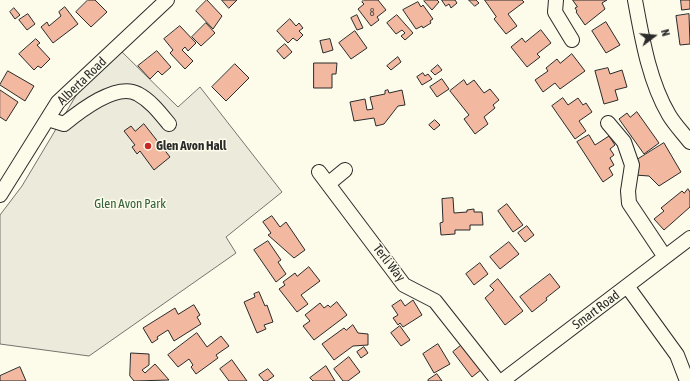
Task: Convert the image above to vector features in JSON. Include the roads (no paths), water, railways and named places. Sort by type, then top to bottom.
[{"type":"street","name":"Alberta Road","points":[[0,195],[58,102],[167,0]]},
{"type":"street","points":[[556,0],[555,12],[572,40]]},
{"type":"street","points":[[635,0],[642,38],[661,99],[670,116],[690,142]]},
{"type":"street","points":[[48,119],[64,124],[83,108],[109,95],[126,92],[137,93],[150,102],[169,124]]},
{"type":"street","points":[[608,123],[624,142],[632,165],[628,191],[629,203],[665,257]]},
{"type":"street","points":[[328,184],[345,170]]},
{"type":"street","name":"Terli Way","points":[[320,172],[404,285],[435,301],[498,381]]},
{"type":"street","name":"Smart Road","points":[[502,381],[690,238]]},
{"type":"street","points":[[627,286],[677,355],[687,381]]},
{"type":"place","name":"Glen Avon Hall","points":[[148,146]]},
{"type":"park label","name":"Glen Avon Park","points":[[130,204]]}]
